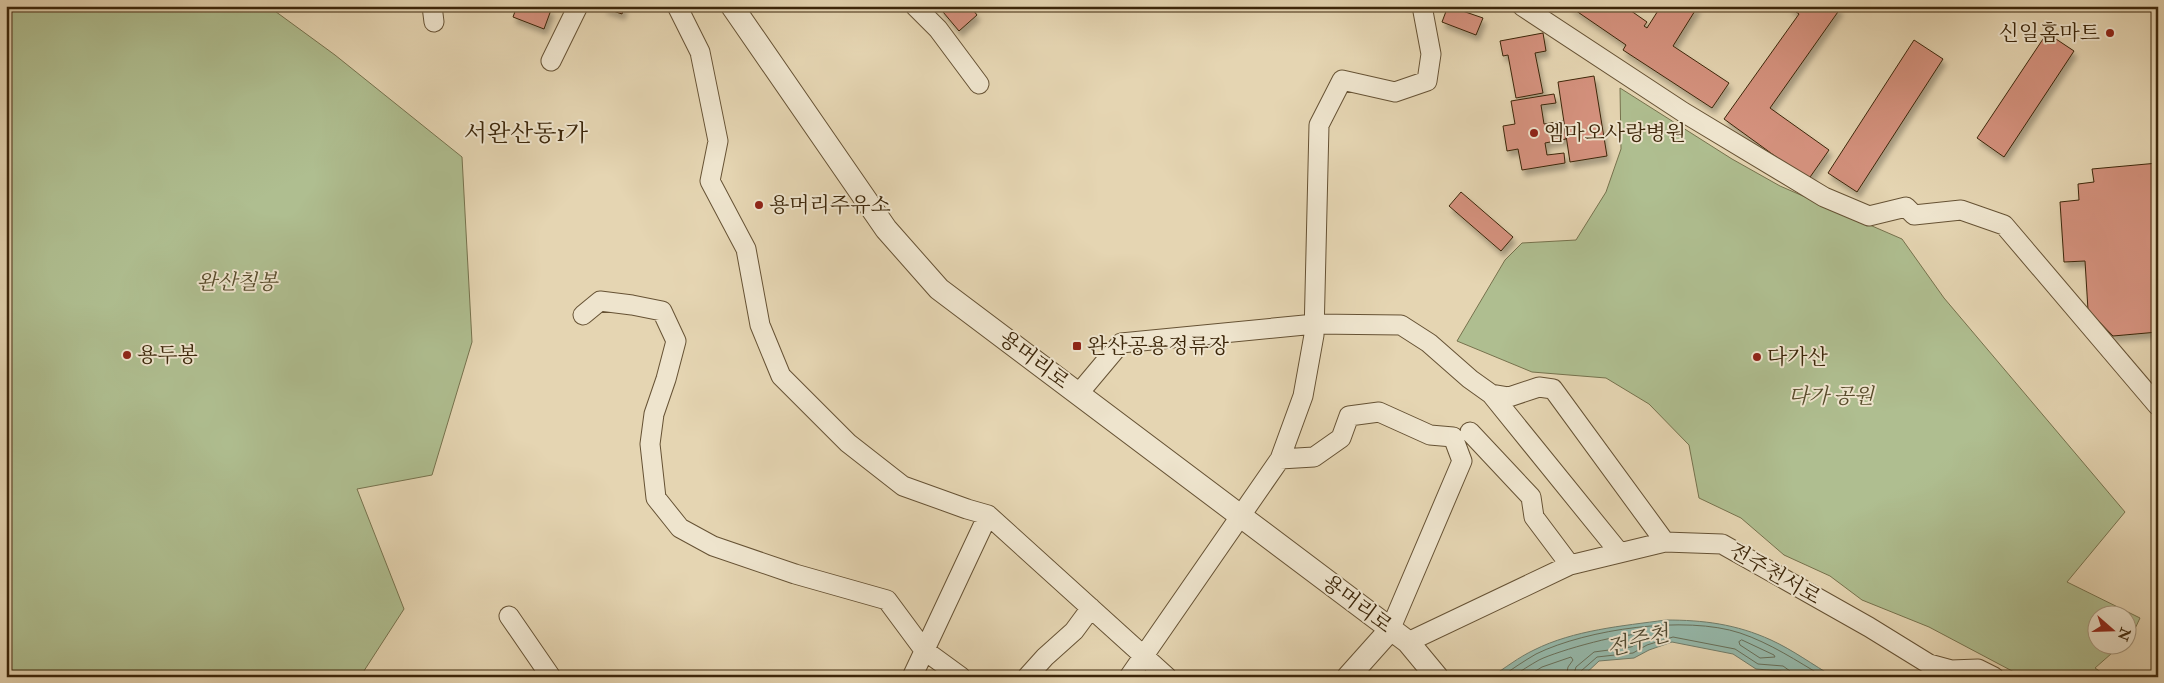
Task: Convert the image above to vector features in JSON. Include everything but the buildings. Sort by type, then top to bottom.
[{"type":"street","points":[[551,62],[578,6]]},
{"type":"street","points":[[677,6],[700,52],[718,141],[710,181],[746,249],[760,325],[781,376],[848,443],[902,486],[968,510],[988,515],[1166,677]]},
{"type":"street","name":"용머리로","points":[[732,6],[886,229],[939,289],[1399,636],[1431,669]]},
{"type":"street","points":[[915,6],[938,29],[979,84]]},
{"type":"street","points":[[1129,677],[1280,459],[1303,396],[1315,324],[1319,125],[1342,80],[1395,92],[1426,81],[1431,54],[1422,6]]},
{"type":"street","points":[[1522,6],[1683,112],[1824,197],[1869,216],[1906,208],[1914,215],[1961,210],[2004,225],[2158,406]]},
{"type":"street","points":[[583,316],[600,301],[662,311],[676,341],[654,414],[650,444],[656,498],[680,528],[713,546],[747,558],[887,600],[924,650],[961,677]]},
{"type":"street","points":[[1079,393],[1122,343],[1315,324],[1402,325],[1429,343],[1470,379],[1491,394],[1619,552]]},
{"type":"street","points":[[1491,394],[1509,397],[1539,387],[1554,389],[1665,542]]},
{"type":"street","points":[[1280,459],[1314,456],[1341,438],[1349,416],[1379,412],[1430,435],[1453,437],[1462,461],[1399,636]]},
{"type":"street","points":[[1470,432],[1531,497],[1534,517],[1570,565]]},
{"type":"street","points":[[912,677],[988,515]]},
{"type":"street","name":"전주천서로","points":[[1348,677],[1399,636],[1570,565],[1665,542],[1722,544],[1869,627],[1929,664],[1951,670],[1978,669],[1994,677]]},
{"type":"street","points":[[1028,677],[1045,657],[1074,631],[1091,608]]},
{"type":"street","points":[[510,616],[551,677]]},
{"type":"green space","name":"완산칠봉","points":[[6,6],[268,6],[335,55],[462,157],[472,342],[432,475],[357,489],[404,609],[360,677],[6,677]]},
{"type":"green space","name":"다가 공원","points":[[1620,88],[1732,159],[1780,186],[1902,239],[1944,298],[2125,512],[2067,582],[2116,606],[2086,606],[2086,656],[2109,656],[2095,668],[2108,677],[2027,677],[1929,627],[1862,600],[1830,576],[1784,555],[1741,518],[1699,498],[1689,445],[1649,404],[1606,378],[1532,372],[1457,341],[1505,260],[1522,243],[1576,240],[1606,192],[1621,149]]},
{"type":"green space","name":"다가 공원","points":[[2136,616],[2140,618],[2136,626]]},
{"type":"water","name":"전주천","points":[[1666,620],[1706,622],[1745,630],[1779,644],[1834,677],[1790,677],[1781,671],[1756,669],[1733,654],[1672,642],[1649,650],[1634,658],[1599,661],[1582,677],[1491,677],[1517,659],[1549,643],[1582,633]]},
{"type":"place","name":"신일홈마트","points":[[2110,33]]},
{"type":"place","name":"엠마오사랑병원","points":[[1534,133]]},
{"type":"place","name":"용머리주유소","points":[[759,205]]},
{"type":"place","name":"완산공용정류장","points":[[1077,346]]},
{"type":"place","name":"용두봉","points":[[127,355]]},
{"type":"place","name":"다가산","points":[[1757,357]]},
{"type":"district","name":"서완산동1가","points":[[526,133]]}]
